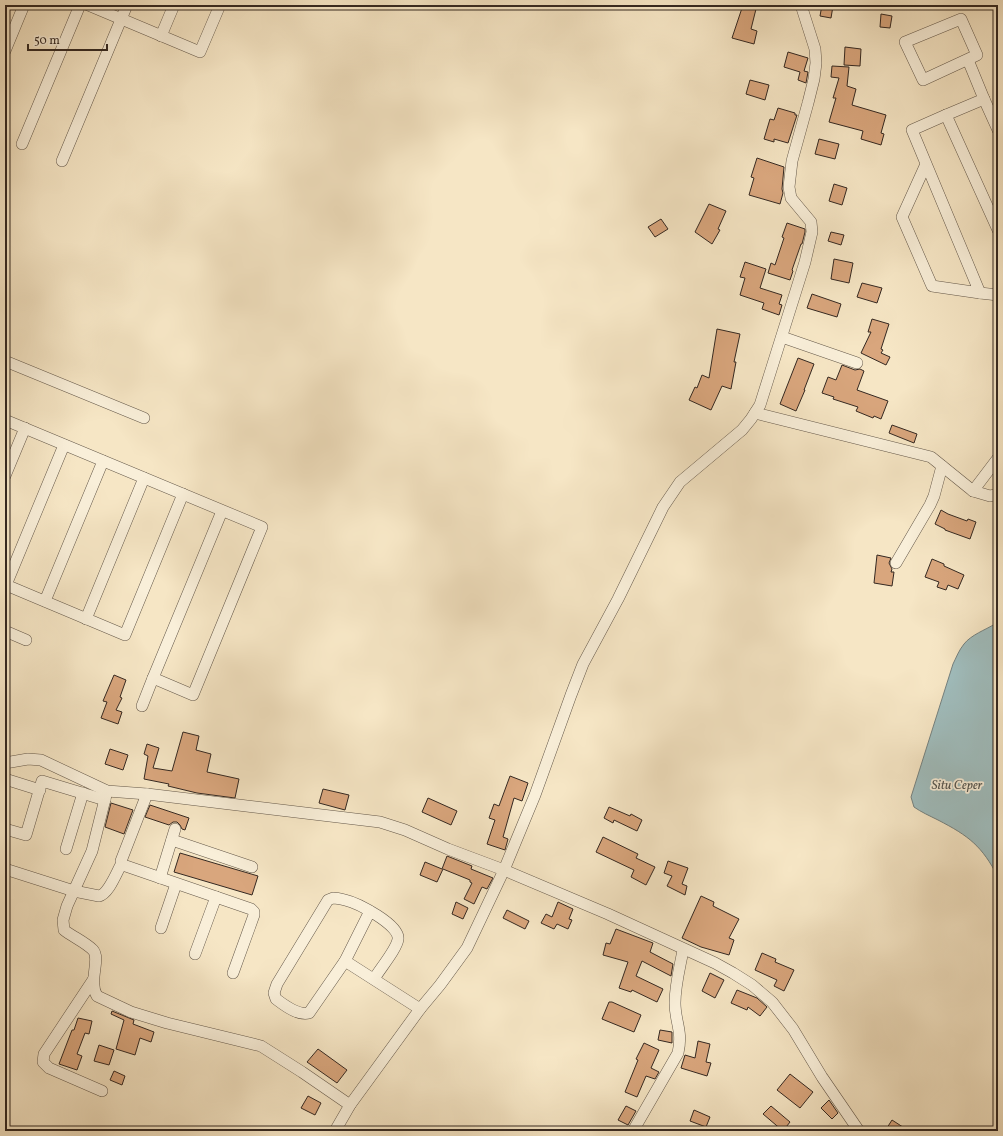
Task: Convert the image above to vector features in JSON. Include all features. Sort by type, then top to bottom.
[{"type":"street","points":[[5,52],[24,5]]},
{"type":"street","points":[[22,144],[80,5]]},
{"type":"street","points":[[88,5],[200,52],[220,5]]},
{"type":"street","points":[[62,161],[128,5]]},
{"type":"street","points":[[161,36],[174,5]]},
{"type":"street","points":[[335,1131],[350,1106],[420,1009],[440,986],[467,948],[504,870],[583,664],[618,599],[663,507],[680,482],[742,430],[760,405],[805,262],[812,232],[811,222],[791,198],[789,187],[792,161],[814,79],[816,63],[815,49],[801,5]]},
{"type":"street","points":[[961,19],[977,55],[968,60],[923,80],[905,42],[961,19]]},
{"type":"street","points":[[968,60],[998,130]]},
{"type":"street","points":[[980,293],[912,130],[984,99]]},
{"type":"street","points":[[946,115],[998,230]]},
{"type":"street","points":[[926,164],[902,217],[932,286],[998,295]]},
{"type":"street","points":[[782,337],[857,363]]},
{"type":"street","points":[[5,361],[144,418]]},
{"type":"street","points":[[755,413],[922,455],[931,458],[973,491],[990,496],[998,494]]},
{"type":"street","points":[[5,420],[262,527],[193,695],[153,678]]},
{"type":"street","points":[[5,476],[25,428]]},
{"type":"street","points":[[64,445],[6,587],[45,601],[125,635],[183,494]]},
{"type":"street","points":[[973,491],[998,458]]},
{"type":"street","points":[[45,601],[103,461]]},
{"type":"street","points":[[896,563],[930,505],[942,466]]},
{"type":"street","points":[[86,619],[144,478]]},
{"type":"street","points":[[142,706],[222,511]]},
{"type":"street","points":[[5,631],[26,640]]},
{"type":"street","points":[[5,763],[41,760],[106,796]]},
{"type":"street","points":[[5,780],[40,790]]},
{"type":"street","points":[[5,829],[26,835],[42,781],[83,793],[106,796],[147,794],[380,822],[405,830],[608,914],[733,973],[752,985],[772,1002],[793,1029],[822,1077],[859,1131]]},
{"type":"street","points":[[66,849],[83,793]]},
{"type":"street","points":[[5,869],[74,891],[102,895],[107,891],[122,863],[121,861],[147,794]]},
{"type":"street","points":[[106,796],[92,851],[68,906],[63,926],[64,930],[94,951],[96,957],[93,980],[94,991],[97,996],[131,1012],[167,1023],[261,1046],[302,1072],[350,1106]]},
{"type":"street","points":[[160,878],[174,834],[252,867]]},
{"type":"street","points":[[122,863],[123,865],[176,884],[251,909],[254,912],[233,973]]},
{"type":"street","points":[[161,928],[176,884]]},
{"type":"street","points":[[196,954],[216,897]]},
{"type":"street","points":[[370,911],[345,961],[309,1014],[290,1009],[276,999],[274,994],[277,984],[328,900],[333,898],[346,900],[370,911],[386,922],[397,933],[397,944],[374,979]]},
{"type":"street","points":[[633,1131],[678,1053],[680,1034],[675,1004],[683,950]]},
{"type":"street","points":[[345,961],[420,1009]]},
{"type":"street","points":[[93,980],[44,1054],[43,1062],[49,1068],[102,1091]]},
{"type":"water","name":"Situ Ceper","points":[[998,621],[998,877],[986,857],[974,843],[958,831],[914,807],[911,797],[953,664],[964,644],[970,638]]},
{"type":"building","points":[[743,5],[757,5],[751,29],[757,31],[754,44],[732,38]]},
{"type":"building","points":[[822,5],[833,6],[831,18],[820,16]]},
{"type":"building","points":[[881,14],[892,16],[890,28],[880,27]]},
{"type":"building","points":[[845,47],[861,49],[860,66],[844,65]]},
{"type":"building","points":[[788,52],[808,58],[804,71],[808,72],[806,83],[798,80],[800,72],[784,67]]},
{"type":"building","points":[[832,66],[849,67],[847,86],[856,89],[852,105],[886,115],[881,133],[884,134],[881,145],[861,139],[863,131],[829,122],[836,98],[833,98],[839,78],[831,77]]},
{"type":"building","points":[[750,80],[769,85],[765,100],[746,94]]},
{"type":"building","points":[[778,108],[797,115],[788,143],[774,139],[774,142],[764,139],[770,119],[774,120]]},
{"type":"building","points":[[819,139],[839,144],[835,159],[815,154]]},
{"type":"building","points":[[757,158],[784,167],[783,193],[780,204],[749,195],[754,178],[751,177]]},
{"type":"building","points":[[834,184],[847,188],[842,205],[829,201]]},
{"type":"building","points":[[709,204],[726,211],[718,229],[720,230],[712,244],[695,232]]},
{"type":"building","points":[[661,219],[668,229],[655,237],[648,227]]},
{"type":"building","points":[[787,223],[805,229],[802,244],[792,270],[790,280],[768,273],[771,263],[775,265],[784,238],[782,237]]},
{"type":"building","points":[[831,232],[844,235],[841,245],[828,241]]},
{"type":"building","points":[[834,259],[853,263],[849,283],[831,279]]},
{"type":"building","points":[[745,262],[766,269],[760,288],[782,295],[779,304],[782,305],[779,315],[762,309],[764,303],[740,295],[745,278],[740,277]]},
{"type":"building","points":[[862,283],[882,288],[877,303],[857,297]]},
{"type":"building","points":[[812,294],[841,304],[837,317],[807,308]]},
{"type":"building","points":[[872,319],[889,324],[881,349],[883,350],[881,353],[890,357],[886,365],[861,353],[871,332],[868,332]]},
{"type":"building","points":[[717,329],[740,334],[734,362],[736,362],[731,389],[722,386],[711,410],[689,400],[695,387],[697,388],[702,375],[709,378]]},
{"type":"building","points":[[798,358],[814,364],[796,411],[780,404]]},
{"type":"building","points":[[842,365],[855,370],[860,369],[864,371],[857,390],[888,401],[881,419],[874,416],[873,418],[856,411],[858,407],[833,399],[834,397],[822,393],[828,377],[836,380]]},
{"type":"building","points":[[892,425],[917,434],[914,443],[889,433]]},
{"type":"building","points":[[941,510],[967,521],[968,519],[976,522],[970,539],[945,530],[935,524]]},
{"type":"building","points":[[877,555],[891,558],[889,563],[892,569],[891,572],[894,572],[892,586],[874,583]]},
{"type":"building","points":[[932,559],[964,575],[958,589],[948,585],[946,590],[937,587],[939,582],[925,577]]},
{"type":"building","points":[[114,675],[126,680],[120,697],[122,698],[116,710],[122,712],[118,724],[101,718],[107,702],[103,701]]},
{"type":"building","points":[[183,732],[199,736],[196,750],[211,754],[207,772],[239,779],[235,798],[197,793],[168,786],[169,784],[144,779],[148,756],[144,754],[147,744],[159,748],[153,768],[172,771]]},
{"type":"building","points":[[110,749],[128,755],[123,770],[105,764]]},
{"type":"building","points":[[510,776],[528,783],[522,801],[514,798],[503,837],[508,839],[505,850],[487,844],[495,820],[489,818],[494,804],[499,806]]},
{"type":"building","points":[[323,789],[349,795],[345,810],[319,803]]},
{"type":"building","points":[[428,798],[457,811],[451,825],[422,812]]},
{"type":"building","points":[[111,803],[133,810],[124,834],[105,827]]},
{"type":"building","points":[[150,805],[189,818],[185,830],[182,829],[177,822],[173,822],[169,825],[145,817]]},
{"type":"building","points":[[609,807],[630,816],[631,814],[642,820],[637,831],[614,820],[613,823],[604,818]]},
{"type":"building","points":[[603,837],[638,854],[636,858],[655,867],[646,885],[631,877],[634,870],[596,852]]},
{"type":"building","points":[[180,853],[258,876],[252,895],[174,872]]},
{"type":"building","points":[[447,856],[472,866],[471,869],[493,878],[487,889],[482,887],[474,904],[464,899],[472,883],[470,880],[443,869],[437,882],[420,875],[425,862],[442,869]]},
{"type":"building","points":[[668,861],[688,868],[682,884],[687,886],[685,895],[667,886],[672,876],[664,873]]},
{"type":"building","points":[[701,896],[714,902],[713,906],[739,919],[729,938],[734,940],[729,955],[701,947],[682,938]]},
{"type":"building","points":[[456,902],[468,908],[463,919],[452,914]]},
{"type":"building","points":[[558,902],[573,909],[569,919],[572,920],[568,929],[557,924],[554,929],[541,923],[546,914],[552,917]]},
{"type":"building","points":[[507,910],[529,921],[525,929],[503,918]]},
{"type":"building","points":[[616,929],[653,943],[650,952],[673,964],[671,976],[642,961],[636,976],[663,989],[657,1002],[632,990],[631,992],[619,988],[628,962],[603,955],[606,943],[610,944]]},
{"type":"building","points":[[762,953],[776,959],[775,962],[794,970],[784,991],[774,986],[777,980],[755,970]]},
{"type":"building","points":[[710,973],[724,980],[715,998],[702,991]]},
{"type":"building","points":[[737,990],[757,998],[767,1007],[760,1016],[748,1007],[747,1010],[731,1003]]},
{"type":"building","points":[[609,1002],[641,1015],[634,1032],[602,1019]]},
{"type":"building","points":[[112,1011],[134,1020],[133,1024],[154,1032],[151,1042],[140,1038],[135,1055],[116,1049],[124,1020],[111,1014]]},
{"type":"building","points":[[78,1018],[92,1021],[89,1034],[85,1033],[77,1054],[82,1056],[77,1070],[59,1064]]},
{"type":"building","points":[[660,1030],[672,1032],[672,1043],[658,1040]]},
{"type":"building","points":[[698,1041],[710,1044],[706,1062],[711,1063],[707,1076],[681,1068],[685,1055],[695,1058]]},
{"type":"building","points":[[644,1043],[659,1050],[651,1068],[659,1072],[655,1079],[646,1076],[637,1097],[625,1092],[638,1060],[636,1059]]},
{"type":"building","points":[[99,1045],[114,1050],[109,1065],[94,1061]]},
{"type":"building","points":[[318,1049],[347,1070],[337,1083],[307,1062]]},
{"type":"building","points":[[114,1071],[125,1076],[122,1085],[110,1080]]},
{"type":"building","points":[[790,1074],[813,1092],[800,1108],[777,1090]]},
{"type":"building","points":[[308,1096],[321,1103],[315,1115],[301,1108]]},
{"type":"building","points":[[829,1100],[838,1113],[832,1119],[821,1108]]},
{"type":"building","points":[[626,1106],[636,1111],[628,1125],[618,1120]]},
{"type":"building","points":[[771,1106],[790,1122],[783,1131],[763,1114]]},
{"type":"building","points":[[694,1110],[710,1117],[706,1127],[690,1121]]},
{"type":"building","points":[[892,1120],[909,1131],[885,1131]]}]
